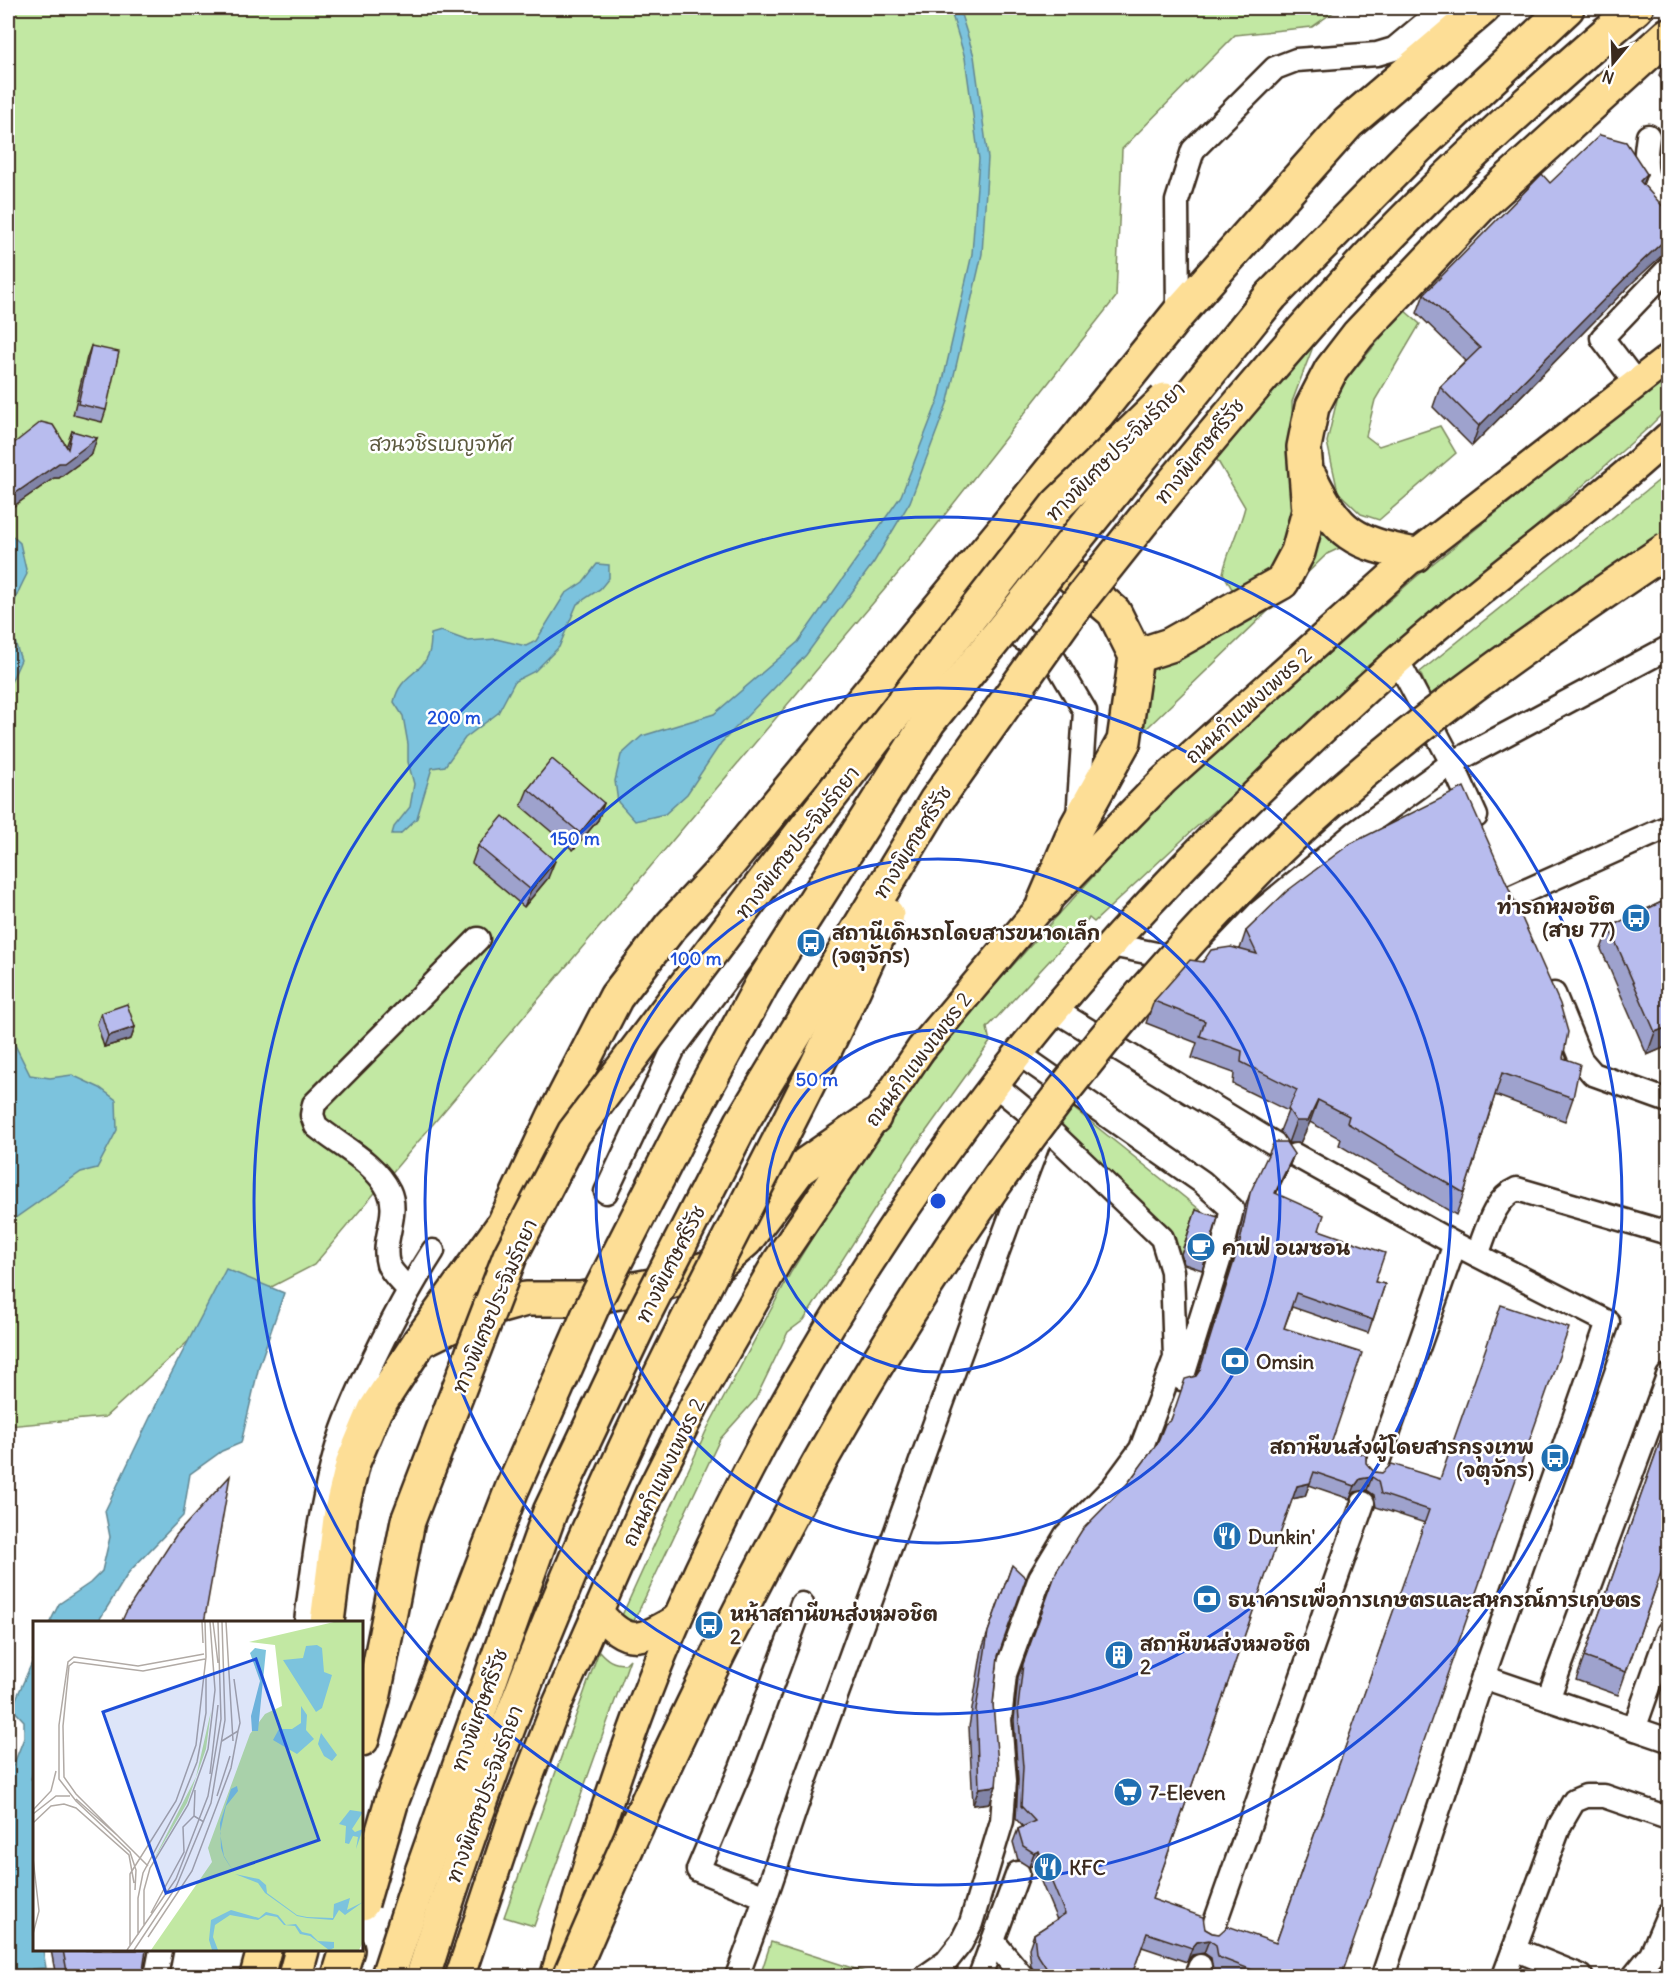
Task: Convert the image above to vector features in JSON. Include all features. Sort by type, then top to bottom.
[{"type":"highway","points":[[327,1621],[341,1511],[353,1462],[375,1410],[420,1341],[504,1224],[554,1117],[616,998],[671,926],[724,869],[964,579],[1178,314],[1348,123],[1483,8]]},
{"type":"highway","name":"ทางพิเศษศรีรัช","points":[[363,1900],[392,1800],[512,1489],[593,1305],[762,984],[929,721],[1271,296],[1420,145],[1567,8]]},
{"type":"highway","name":"ทางพิเศษศรีรัช","points":[[388,1977],[426,1860],[555,1502],[643,1316],[742,1122],[936,801],[1071,611],[1250,389],[1369,257],[1534,96],[1636,8]]},
{"type":"highway","points":[[1136,656],[1170,645],[1282,582],[1298,552],[1309,511],[1304,447],[1312,407],[1331,370],[1358,335],[1486,200],[1668,35]]},
{"type":"highway","name":"ทางพิเศษประจิมรัถยา","points":[[363,1735],[373,1699],[408,1521],[510,1256],[574,1133],[763,884],[1058,504],[1271,296]]},
{"type":"highway","points":[[1307,473],[1326,510],[1341,527],[1370,545],[1415,555]]},
{"type":"highway","points":[[1002,532],[1033,543],[1114,612],[1136,656],[1124,741],[1077,826],[1044,903]]},
{"type":"highway","points":[[570,1977],[644,1806],[744,1602],[817,1466],[885,1348],[959,1233],[1022,1144],[1160,974],[1263,864],[1374,765],[1486,676],[1668,549]]},
{"type":"highway","name":"ทางพิเศษประจิมรัถยา","points":[[423,1977],[496,1755],[601,1504],[630,1439],[736,1222],[814,1076],[856,986],[936,801]]},
{"type":"highway","points":[[420,1341],[479,1312],[526,1299],[581,1299],[662,1284],[719,1264],[746,1240],[799,1169],[874,1117]]},
{"type":"highway","points":[[257,1977],[264,1951]]},
{"type":"highway","points":[[294,1977],[302,1951]]},
{"type":"highway","points":[[339,1977],[348,1951]]},
{"type":"main road","name":"ถนนกำแพงเพชร 2","points":[[460,1977],[513,1817],[553,1714],[650,1493],[738,1327],[778,1260],[921,1049],[1044,903],[1164,780],[1415,555],[1668,359]]},
{"type":"main road","points":[[555,1977],[624,1760],[677,1619],[730,1508],[788,1399],[862,1274],[930,1172],[1018,1054],[1055,1010],[1112,945],[1218,834],[1398,660],[1513,563],[1662,450]]},
{"type":"main road","points":[[598,1612],[612,1629],[632,1639],[645,1638],[677,1619]]},
{"type":"street","points":[[1178,314],[1177,201],[1193,150],[1275,68],[1296,60],[1377,54],[1394,49],[1443,8]]},
{"type":"street","points":[[1648,136],[1644,166],[1656,194],[1668,207]]},
{"type":"street","points":[[1637,384],[1602,338],[1668,269]]},
{"type":"street","points":[[964,579],[970,603],[1055,660],[1085,711],[1077,826]]},
{"type":"street","points":[[606,1192],[673,1050],[846,816],[1000,624]]},
{"type":"street","points":[[1112,945],[1177,958],[1214,959],[1258,913],[1355,832],[1452,763],[1668,648]]},
{"type":"street","points":[[1398,660],[1452,763],[1484,835]]},
{"type":"street","points":[[1512,897],[1668,827]]},
{"type":"street","points":[[1503,876],[1522,918]]},
{"type":"street","points":[[409,1290],[389,1266],[386,1244],[393,1206],[389,1191],[374,1171],[316,1126],[312,1115],[314,1104],[478,939]]},
{"type":"street","points":[[1545,973],[1581,1060],[1593,1074],[1668,1101]]},
{"type":"street","points":[[1055,1010],[1275,1144]]},
{"type":"street","points":[[1018,1054],[1202,1182],[1232,1209],[1219,1262],[1170,1416],[1163,1428]]},
{"type":"street","points":[[926,1977],[946,1962],[961,1943],[971,1923],[1002,1821],[1005,1781],[1000,1720],[1005,1674],[1040,1578],[1066,1535],[1113,1487],[1141,1449],[1175,1358],[1172,1271],[1162,1238],[1045,1126],[995,1084]]},
{"type":"street","points":[[737,1977],[937,1424],[979,1299],[1045,1126]]},
{"type":"street","points":[[1295,1155],[1455,1244],[1608,1322],[1483,1677],[1383,1977]]},
{"type":"street","points":[[1477,1255],[1497,1207],[1507,1193],[1517,1189],[1668,1233]]},
{"type":"street","points":[[1374,1473],[1455,1244]]},
{"type":"street","points":[[306,1621],[334,1459],[346,1422],[409,1290],[433,1251]]},
{"type":"street","points":[[1548,1699],[1668,1376]]},
{"type":"street","points":[[1211,1934],[1363,1503]]},
{"type":"street","points":[[765,1897],[698,1870],[741,1768],[802,1604]]},
{"type":"street","points":[[1634,1729],[1668,1633]]},
{"type":"street","points":[[1483,1677],[1668,1740]]},
{"type":"street","points":[[1504,1977],[1560,1825],[1574,1801],[1586,1796],[1604,1796],[1668,1818]]},
{"type":"street","points":[[980,1977],[1018,1873]]},
{"type":"street","points":[[1634,1977],[1651,1955],[1668,1915]]},
{"type":"street","points":[[993,1941],[1022,1977]]},
{"type":"street","points":[[1514,1949],[1581,1977]]},
{"type":"street","points":[[156,1977],[161,1951]]},
{"type":"street","points":[[242,1977],[247,1951]]},
{"type":"green space","name":"สวนวชิรเบญจทัศ","points":[[8,8],[1339,8],[1312,27],[1235,35],[1122,149],[1116,297],[906,564],[314,1265],[217,1315],[105,1417],[8,1426]]},
{"type":"green space","points":[[1404,310],[1420,324],[1375,400],[1366,436],[1379,446],[1440,426],[1456,453],[1379,520],[1361,514],[1338,492],[1327,442],[1340,387]]},
{"type":"green space","points":[[1314,344],[1292,402],[1294,493],[1290,528],[1275,564],[1237,598],[1223,573],[1245,507],[1216,458]]},
{"type":"green space","points":[[1668,375],[1668,408],[1648,428],[1193,830],[1094,922],[1089,918],[987,1028],[990,1042],[909,1155],[804,1320],[788,1332],[755,1400],[720,1439],[632,1625],[619,1622],[707,1429],[791,1272],[850,1176],[917,1080],[969,1014],[1162,800],[1416,577]]},
{"type":"green space","points":[[1663,477],[1668,479],[1668,528],[1432,702],[1420,672]]},
{"type":"green space","points":[[1319,519],[1340,548],[1327,554],[1276,604],[1293,578]]},
{"type":"green space","points":[[1268,611],[1146,729],[1140,714],[1150,667]]},
{"type":"green space","points":[[1067,1103],[1209,1217],[1217,1230],[1192,1222],[1178,1262],[1045,1126]]},
{"type":"green space","points":[[599,1651],[617,1663],[625,1664],[630,1659],[534,1926],[504,1917]]},
{"type":"green space","points":[[771,1942],[877,1976],[760,1976]]},
{"type":"water","points":[[950,8],[959,8],[974,56],[988,158],[982,254],[948,401],[910,502],[874,562],[806,655],[721,743],[687,794],[665,814],[635,821],[618,802],[615,781],[621,755],[642,736],[714,714],[798,642],[901,496],[939,398],[972,254],[979,159],[965,58]]},
{"type":"water","points":[[8,532],[20,543],[27,574],[13,607],[13,635],[21,660],[11,682],[8,682]]},
{"type":"water","points":[[597,564],[609,565],[609,578],[600,589],[577,604],[559,647],[535,671],[515,681],[498,713],[465,738],[445,766],[432,768],[417,818],[400,834],[392,834],[394,827],[410,807],[414,784],[408,762],[408,744],[403,716],[394,702],[401,685],[426,660],[431,634],[441,631],[468,641],[496,639],[526,646],[536,641],[565,594],[583,582]]},
{"type":"water","points":[[8,1031],[30,1075],[50,1078],[72,1075],[100,1088],[116,1100],[117,1130],[97,1168],[81,1172],[8,1223]]},
{"type":"water","points":[[226,1269],[284,1293],[259,1366],[241,1443],[222,1451],[190,1474],[183,1516],[129,1572],[99,1621],[50,1621],[59,1604],[90,1583],[102,1571],[110,1537],[105,1511],[169,1378]]},
{"type":"water","points":[[33,1660],[33,1772],[31,1779],[33,1780],[33,1951],[43,1951],[46,1968],[32,1969],[28,1976],[8,1976],[8,1766],[13,1766],[24,1738],[24,1721],[12,1708]]},
{"type":"building","points":[[1600,135],[1626,142],[1647,174],[1640,181],[1668,212],[1668,237],[1479,426],[1440,387],[1480,348],[1424,294],[1542,174],[1550,183]]},
{"type":"building","points":[[91,346],[119,352],[106,410],[78,404]]},
{"type":"building","points":[[41,422],[53,425],[68,449],[72,431],[97,438],[64,463],[59,463],[10,497],[8,494],[8,448]]},
{"type":"building","points":[[552,759],[604,803],[580,833],[528,789]]},
{"type":"building","points":[[1464,787],[1560,1004],[1568,1032],[1563,1058],[1580,1064],[1573,1098],[1502,1073],[1464,1193],[1347,1123],[1349,1116],[1318,1100],[1308,1121],[1296,1121],[1288,1109],[1297,1090],[1241,1062],[1242,1051],[1200,1036],[1205,1021],[1154,1001],[1190,960],[1203,962],[1211,950],[1231,947],[1257,954],[1246,931],[1287,891],[1350,844]]},
{"type":"building","points":[[503,816],[555,861],[531,890],[478,846]]},
{"type":"building","points":[[1668,899],[1668,1027],[1655,1032],[1609,927]]},
{"type":"building","points":[[127,1004],[135,1027],[108,1036],[101,1013]]},
{"type":"building","points":[[1274,1142],[1286,1142],[1294,1154],[1275,1193],[1324,1215],[1319,1230],[1385,1253],[1375,1282],[1385,1284],[1373,1320],[1296,1293],[1284,1328],[1362,1353],[1331,1444],[1366,1455],[1366,1463],[1374,1472],[1382,1473],[1392,1464],[1440,1479],[1501,1305],[1569,1328],[1341,1977],[1264,1977],[1265,1975],[1218,1957],[1216,1945],[1209,1940],[1197,1942],[1192,1948],[1147,1933],[1131,1977],[1052,1977],[1036,1952],[1034,1934],[1065,1914],[1039,1851],[1034,1853],[1023,1846],[1018,1829],[1035,1821],[1021,1806],[1023,1767],[1018,1707],[1023,1664],[1057,1570],[1082,1530],[1128,1483],[1157,1444],[1165,1424],[1171,1420],[1185,1379],[1196,1376],[1200,1370],[1240,1242],[1250,1193]],"holes":[[[1314,1472],[1355,1486],[1360,1479],[1372,1477],[1378,1481],[1381,1494],[1429,1510],[1276,1943],[1228,1926],[1219,1934],[1212,1933],[1205,1929],[1203,1917],[1152,1899],[1297,1486],[1310,1483]]]},
{"type":"building","points":[[1196,1210],[1218,1217],[1206,1258],[1188,1252],[1185,1243]]},
{"type":"building","points":[[1668,1419],[1668,1553],[1626,1672],[1584,1657]]},
{"type":"building","points":[[230,1476],[204,1621],[122,1621],[126,1612],[176,1535]]},
{"type":"building","points":[[1012,1565],[1026,1578],[998,1656],[993,1704],[998,1764],[996,1786],[979,1788],[976,1710],[988,1632]]},
{"type":"building","points":[[63,1951],[146,1951],[142,1977],[68,1977]]},
{"type":"building","points":[[1668,1958],[1668,1977],[1660,1977],[1657,1974]]},
{"type":"place","name":"ท่ารถหมอชิต (สาย 77)","points":[[1636,918]]},
{"type":"place","name":"สถานีเดินรถโดยสารขนาดเล็ก (จตุจักร)","points":[[811,943]]},
{"type":"place","name":"คาเฟ่ อเมซอน","points":[[1201,1247]]},
{"type":"place","name":"Omsin","points":[[1235,1361]]},
{"type":"place","name":"สถานีขนส่งผู้โดยสารกรุงเทพ (จตุจักร)","points":[[1555,1458]]},
{"type":"place","name":"Dunkin'","points":[[1227,1536]]},
{"type":"place","name":"ธนาคารเพื่อการเกษตรและสหกรณ์การเกษตร","points":[[1207,1599]]},
{"type":"place","name":"หน้าสถานีขนส่งหมอชิต 2","points":[[709,1625]]},
{"type":"place","name":"สถานีขนส่งหมอชิต 2","points":[[1119,1655]]},
{"type":"place","name":"7-Eleven","points":[[1128,1792]]},
{"type":"place","name":"KFC","points":[[1048,1867]]}]
